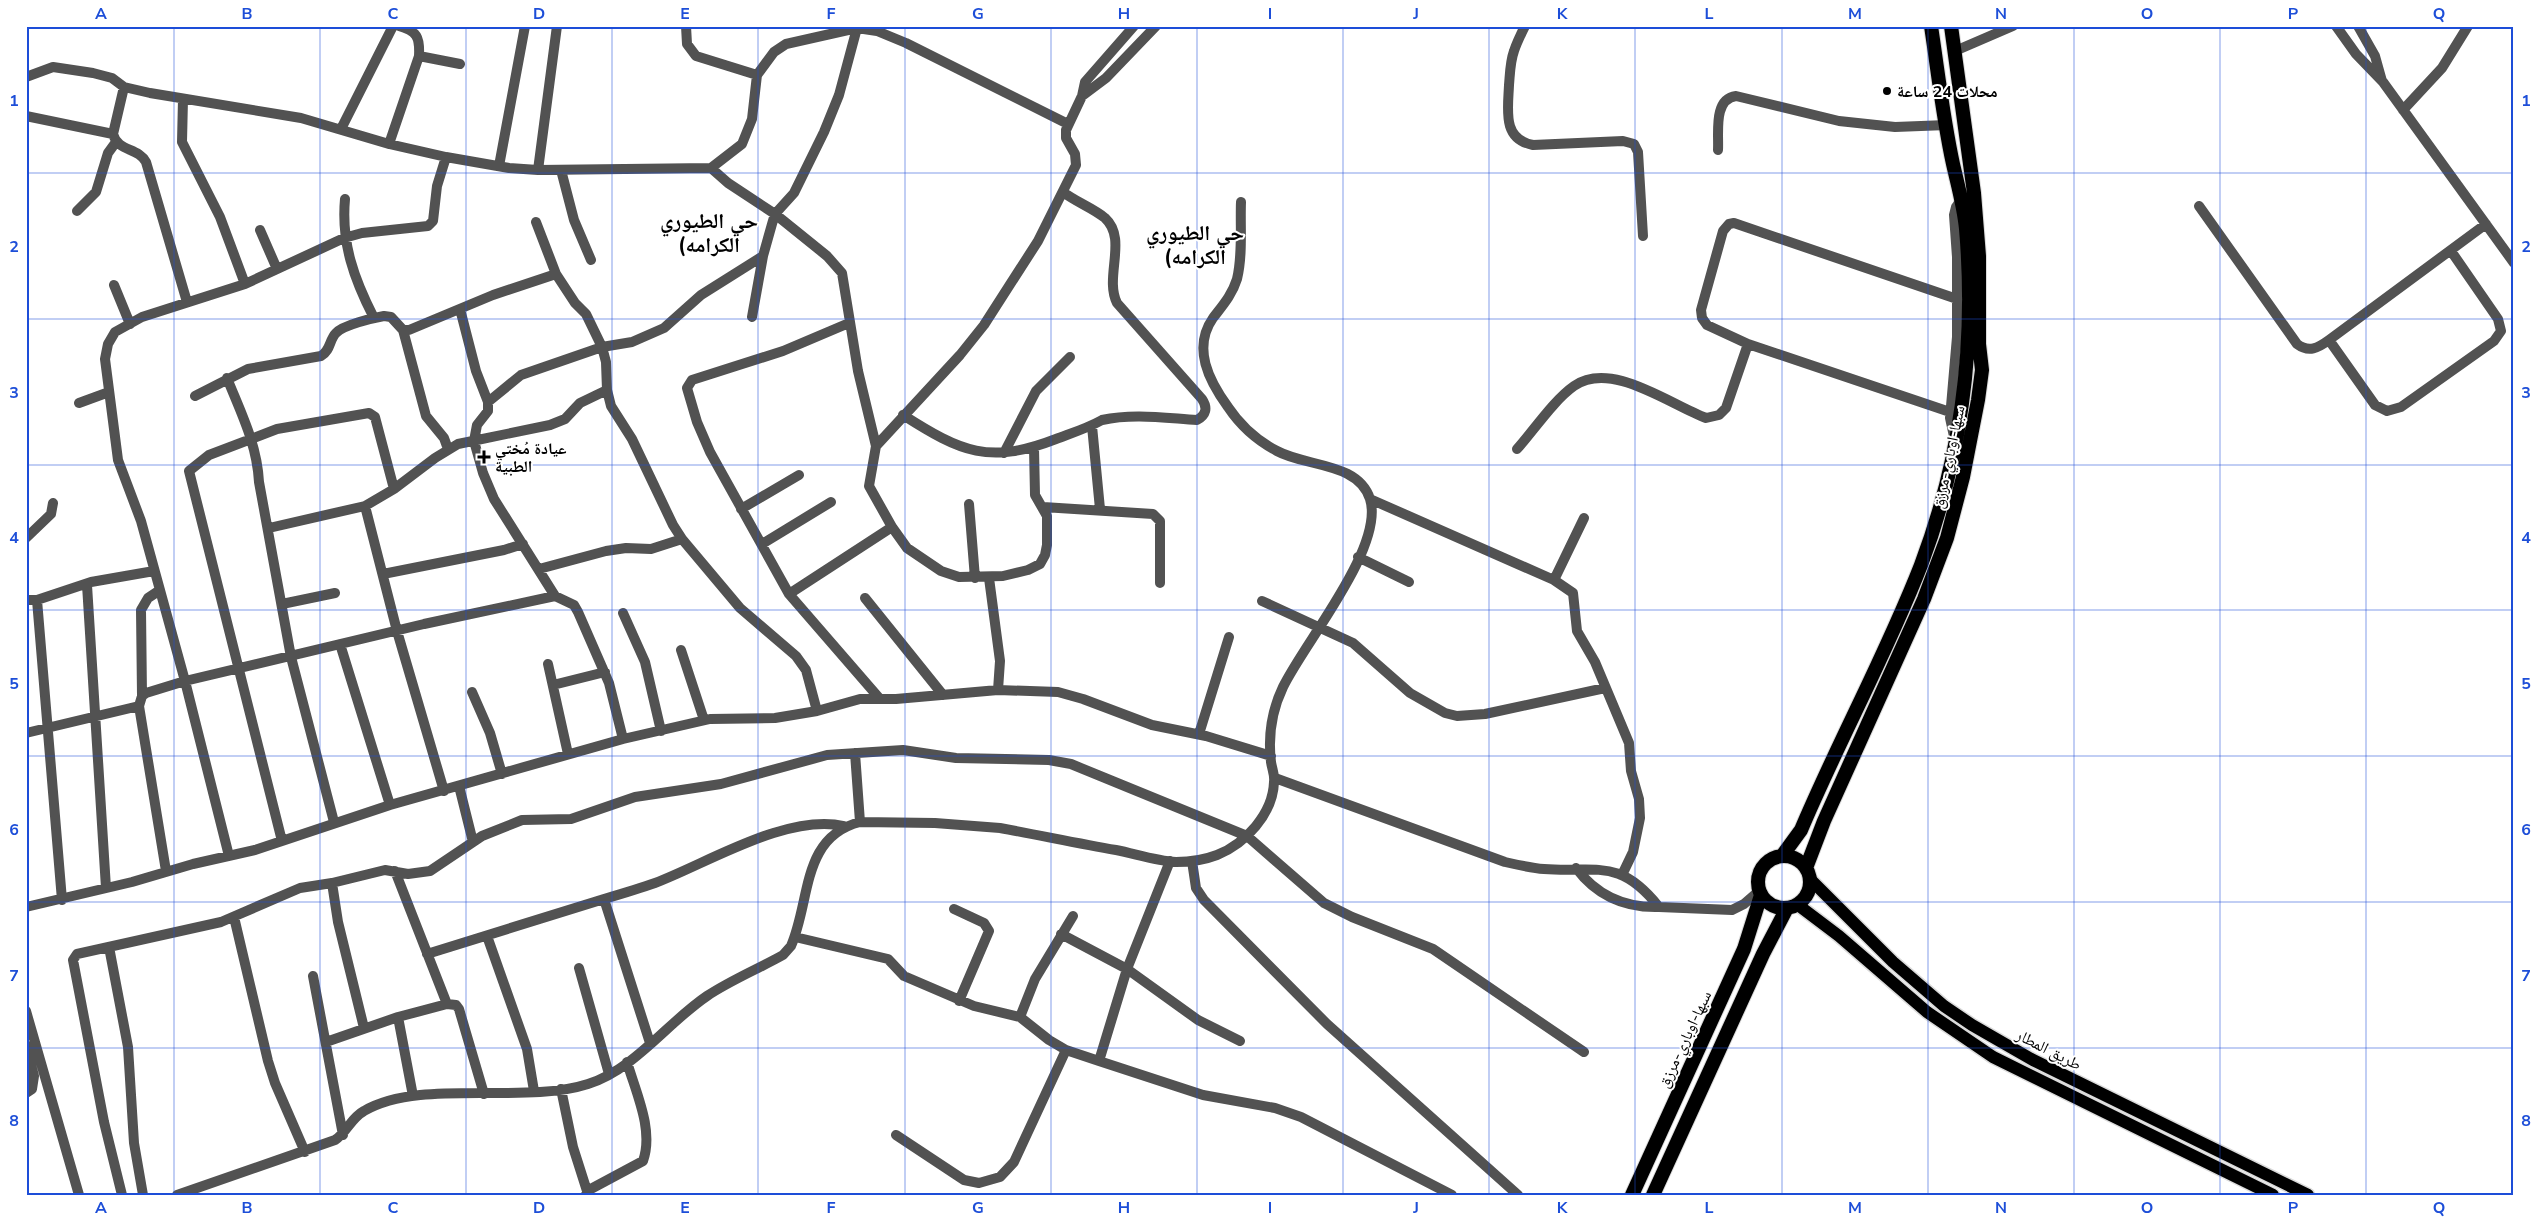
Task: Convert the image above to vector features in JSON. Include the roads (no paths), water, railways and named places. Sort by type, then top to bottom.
[{"type":"highway","name":"سبها-اوباري-مرزق","points":[[1782,856],[1801,830],[1909,594],[1941,504],[1966,389],[1968,300],[1966,228],[1962,199],[1953,163],[1931,26]]},
{"type":"highway","name":"سبها-اوباري-مرزق","points":[[1808,873],[1824,821],[1933,576],[1956,509],[1970,447],[1982,370],[1979,344],[1980,256],[1974,193],[1962,121],[1951,26]]},
{"type":"highway","points":[[1652,1195],[1762,954],[1793,906],[1808,894],[1808,873],[1796,858],[1782,856],[1769,861],[1760,871],[1760,893],[1775,907],[1793,906]]},
{"type":"highway","name":"سبها-اوباري-مرزق","points":[[1632,1195],[1744,949],[1760,893]]},
{"type":"main road","name":"طريق المطار","points":[[1808,873],[1893,962],[1931,995],[1972,1025],[2034,1060],[2308,1195]]},
{"type":"main road","name":"طريق المطار","points":[[1793,906],[1839,936],[1927,1012],[1993,1057],[2273,1195]]},
{"type":"street","points":[[341,129],[393,26]]},
{"type":"street","points":[[389,144],[419,56],[420,42],[417,35],[413,30],[399,26]]},
{"type":"street","points":[[499,166],[525,26]]},
{"type":"street","points":[[538,170],[557,26]]},
{"type":"street","points":[[686,26],[687,44],[696,56],[757,75]]},
{"type":"street","points":[[876,446],[960,355],[984,325],[1038,241],[1074,171],[1077,160],[1066,138],[1068,124],[1082,96],[1089,75],[1134,26]]},
{"type":"street","points":[[1082,96],[1106,78],[1156,26]]},
{"type":"street","points":[[1525,26],[1514,49],[1511,65],[1507,115],[1512,133],[1521,141],[1533,145],[1623,141],[1634,144],[1638,152],[1643,236]]},
{"type":"street","points":[[1955,51],[2013,26]]},
{"type":"street","points":[[2336,26],[2356,54],[2382,82],[2514,263]]},
{"type":"street","points":[[2358,26],[2374,56],[2382,82]]},
{"type":"street","points":[[2403,110],[2442,68],[2468,26]]},
{"type":"street","points":[[752,317],[763,256],[776,214],[794,192],[824,132],[839,95],[857,28]]},
{"type":"street","points":[[26,77],[45,69],[57,67],[105,75],[118,81],[124,87],[183,99],[301,118],[389,144],[446,157],[499,166],[538,170],[711,168],[742,144],[749,131],[757,75],[774,52],[786,44],[857,28],[878,29],[1068,124]]},
{"type":"street","points":[[419,56],[460,64]]},
{"type":"street","points":[[78,211],[96,192],[108,153],[115,138],[124,87]]},
{"type":"street","points":[[1718,150],[1720,109],[1724,101],[1731,97],[1746,98],[1839,121],[1895,127],[1947,125]]},
{"type":"street","points":[[183,99],[182,142],[220,217],[245,284]]},
{"type":"street","points":[[26,116],[115,138],[141,155],[146,162],[187,302]]},
{"type":"street","points":[[229,856],[185,681],[141,521],[118,460],[105,359],[108,344],[116,332],[130,324],[187,302],[245,284],[344,238],[362,233],[428,226],[433,221],[437,186],[446,157]]},
{"type":"street","points":[[711,168],[728,183],[776,214],[836,264],[842,273],[858,372],[876,446],[870,486],[892,527],[907,548],[925,562],[959,577],[989,578],[1018,574],[1040,564],[1045,555],[1047,545],[1047,516],[1036,495],[1034,448]]},
{"type":"street","points":[[561,170],[574,220],[591,260]]},
{"type":"street","points":[[903,415],[954,445],[978,452],[1004,454],[1034,448],[1092,426],[1102,420],[1124,416],[1196,420],[1205,414],[1206,408],[1202,399],[1117,303],[1111,286],[1115,246],[1112,227],[1098,213],[1063,192]]},
{"type":"street","points":[[345,198],[344,238],[358,284],[374,318]]},
{"type":"street","points":[[1956,442],[1950,425],[1957,300],[1954,216],[1956,207],[1962,199]]},
{"type":"street","points":[[177,1195],[306,1152],[335,1140],[343,1135],[356,1116],[378,1104],[413,1096],[561,1089],[588,1084],[609,1074],[627,1062],[707,996],[784,955],[792,946],[795,937],[817,853],[833,834],[844,826],[860,822],[935,823],[1000,828],[1170,861],[1192,861],[1216,856],[1247,836],[1268,803],[1275,778],[1271,756],[1271,733],[1278,701],[1284,686],[1341,594],[1369,528],[1372,509],[1370,499],[1361,484],[1345,472],[1292,458],[1277,452],[1259,438],[1230,410],[1207,372],[1204,360],[1204,337],[1208,326],[1229,297],[1237,276],[1241,202]]},
{"type":"street","points":[[2199,206],[2297,344],[2302,348],[2314,349],[2329,340],[2486,224]]},
{"type":"street","points":[[536,222],[556,274],[575,303],[586,314],[602,347],[607,367],[607,390],[611,406],[632,439],[682,539],[740,608],[796,656],[806,670],[817,711]]},
{"type":"street","points":[[1950,412],[1748,344],[1710,327],[1704,322],[1701,314],[1723,231],[1729,224],[1739,225],[1957,300]]},
{"type":"street","points":[[260,230],[277,269]]},
{"type":"street","points":[[2329,340],[2375,405],[2387,411],[2400,407],[2494,341],[2501,331],[2498,319],[2451,251]]},
{"type":"street","points":[[488,402],[521,375],[602,347],[632,342],[664,328],[701,295],[763,256]]},
{"type":"street","points":[[403,330],[409,330],[556,274]]},
{"type":"street","points":[[114,286],[130,324]]},
{"type":"street","points":[[460,309],[476,372],[488,402],[488,411],[475,429],[474,440],[483,474],[490,490],[555,596],[574,605],[605,672],[623,739]]},
{"type":"street","points":[[195,396],[227,378],[248,369],[322,356],[329,349],[337,331],[374,318],[391,317],[403,330],[426,416],[444,438],[448,449]]},
{"type":"street","points":[[849,323],[802,344],[692,380],[688,383],[690,399],[704,437],[741,509],[789,594],[880,699]]},
{"type":"street","points":[[1517,448],[1572,386],[1597,377],[1622,380],[1706,418],[1719,415],[1726,408],[1748,344]]},
{"type":"street","points":[[1004,454],[1036,391],[1070,357]]},
{"type":"street","points":[[227,378],[252,438],[291,657],[334,822]]},
{"type":"street","points":[[269,528],[364,506],[394,489],[448,449],[458,444],[550,425],[565,419],[580,403],[607,390]]},
{"type":"street","points":[[79,403],[109,392]]},
{"type":"street","points":[[282,841],[189,471],[209,455],[282,428],[369,413],[375,417],[394,489]]},
{"type":"street","points":[[1092,426],[1100,509]]},
{"type":"street","points":[[741,509],[799,475]]},
{"type":"street","points":[[1370,499],[1554,580],[1567,587],[1573,593],[1577,631],[1629,743],[1630,771],[1640,805],[1635,843],[1622,875]]},
{"type":"street","points":[[762,544],[831,502]]},
{"type":"street","points":[[26,538],[50,514],[53,509],[53,503]]},
{"type":"street","points":[[969,504],[975,578]]},
{"type":"street","points":[[364,506],[383,574],[396,631],[444,791]]},
{"type":"street","points":[[1043,507],[1147,512],[1157,517],[1160,521],[1160,583]]},
{"type":"street","points":[[1554,580],[1584,518]]},
{"type":"street","points":[[789,594],[892,527]]},
{"type":"street","points":[[539,569],[606,551],[626,548],[651,549],[682,539]]},
{"type":"street","points":[[383,574],[504,550],[523,544]]},
{"type":"street","points":[[1358,557],[1409,582]]},
{"type":"street","points":[[62,900],[48,728],[31,600],[96,581],[154,571]]},
{"type":"street","points":[[989,578],[1000,661],[998,690]]},
{"type":"street","points":[[87,585],[106,888]]},
{"type":"street","points":[[160,590],[148,598],[141,610],[140,701],[166,872]]},
{"type":"street","points":[[282,604],[335,593]]},
{"type":"street","points":[[26,733],[95,718],[140,701],[154,690],[185,681],[555,596]]},
{"type":"street","points":[[865,598],[943,694]]},
{"type":"street","points":[[1262,601],[1343,638],[1362,650],[1410,693],[1434,708],[1456,716],[1485,714],[1605,688]]},
{"type":"street","points":[[623,613],[644,657],[661,731]]},
{"type":"street","points":[[1199,734],[1228,637]]},
{"type":"street","points":[[340,644],[390,805]]},
{"type":"street","points":[[682,650],[704,720]]},
{"type":"street","points":[[548,664],[568,754]]},
{"type":"street","points":[[553,685],[605,672]]},
{"type":"street","points":[[26,907],[62,900],[229,856],[282,841],[334,822],[390,805],[623,739],[704,720],[775,718],[817,711],[860,699],[998,690],[1046,691],[1071,695],[1159,727],[1199,734],[1271,756]]},
{"type":"street","points":[[472,692],[490,733],[502,774]]},
{"type":"street","points":[[122,1195],[104,1122],[74,968],[73,960],[77,954],[183,931],[234,917],[294,890],[332,884],[379,872],[395,871],[408,874],[430,871],[494,830],[522,820],[571,819],[635,797],[721,784],[827,755],[904,750],[956,758],[1049,760],[1071,764],[1247,836],[1324,903],[1352,917],[1433,949],[1584,1052]]},
{"type":"street","points":[[855,753],[860,822]]},
{"type":"street","points":[[1275,778],[1505,862],[1544,869],[1599,868],[1622,875],[1643,889],[1659,907]]},
{"type":"street","points":[[459,786],[473,842]]},
{"type":"street","points":[[427,954],[655,882],[716,855],[792,827],[832,824],[844,826]]},
{"type":"street","points":[[1099,1062],[1127,969],[1170,861]]},
{"type":"street","points":[[1192,861],[1196,888],[1204,900],[1327,1024],[1518,1195]]},
{"type":"street","points":[[1576,868],[1594,888],[1618,902],[1638,907],[1725,912],[1738,908],[1760,893]]},
{"type":"street","points":[[395,871],[448,1004]]},
{"type":"street","points":[[332,884],[338,922],[364,1028]]},
{"type":"street","points":[[604,899],[650,1043]]},
{"type":"street","points":[[954,909],[984,923],[989,931],[959,1001]]},
{"type":"street","points":[[1020,1017],[1035,979],[1072,916]]},
{"type":"street","points":[[234,917],[262,1041],[275,1083],[306,1152]]},
{"type":"street","points":[[1061,934],[1127,969],[1198,1020],[1240,1041]]},
{"type":"street","points":[[487,936],[527,1049],[534,1091]]},
{"type":"street","points":[[795,937],[888,960],[904,976],[959,1001],[1020,1017],[1049,1040],[1066,1050],[1099,1062],[1203,1095],[1275,1108],[1301,1117],[1452,1195]]},
{"type":"street","points":[[109,946],[128,1047],[134,1143],[143,1195]]},
{"type":"street","points":[[579,968],[609,1074]]},
{"type":"street","points":[[314,976],[343,1135]]},
{"type":"street","points":[[326,1042],[398,1017],[448,1004],[456,1005],[484,1094]]},
{"type":"street","points":[[26,1011],[79,1195]]},
{"type":"street","points":[[398,1017],[413,1096]]},
{"type":"street","points":[[26,1045],[34,1079],[32,1089],[26,1093]]},
{"type":"street","points":[[896,1135],[964,1180],[979,1183],[1000,1177],[1014,1162],[1066,1050]]},
{"type":"street","points":[[561,1089],[573,1147],[587,1193],[643,1161],[648,1147],[647,1133],[627,1062]]},
{"type":"place","name":"محلات 24 ساعة","points":[[1887,91]]},
{"type":"place","name":"عيادة مُختي الطبية","points":[[484,457]]},
{"type":"district","name":"حي الطيوري (الكرامه","points":[[709,233]]},
{"type":"district","name":"حي الطيوري (الكرامه","points":[[1195,245]]}]
